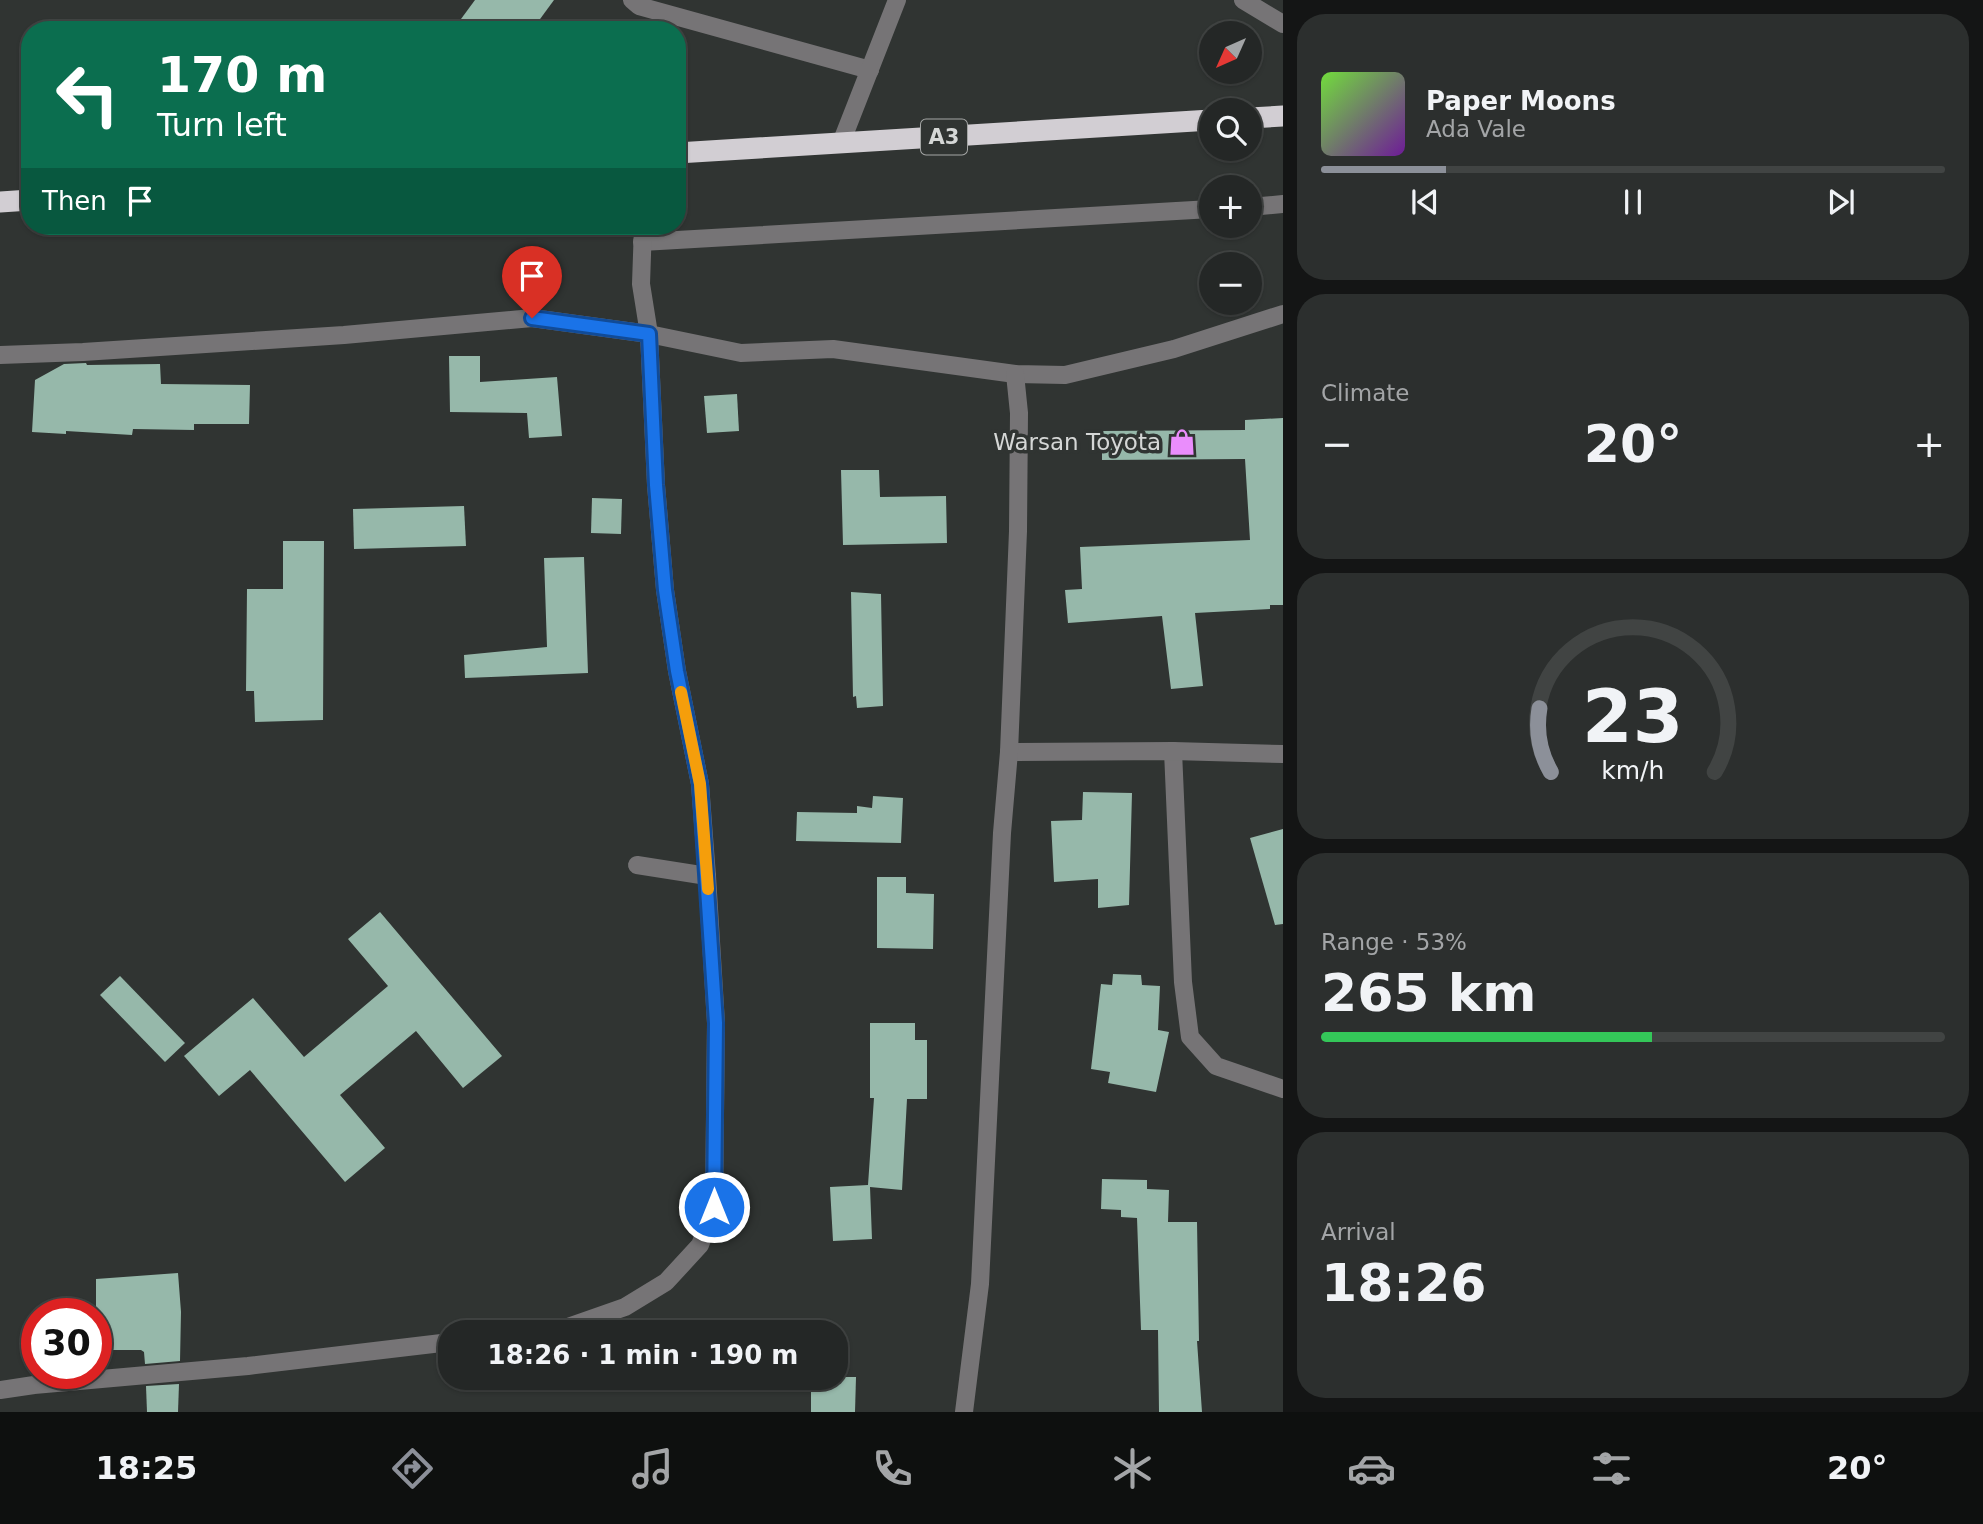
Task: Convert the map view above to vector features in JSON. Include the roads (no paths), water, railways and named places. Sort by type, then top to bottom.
[{"type":"highway","points":[[1262,117],[1283,116]]},
{"type":"highway","name":"A3","points":[[686,152],[1199,121]]},
{"type":"highway","points":[[0,202],[21,201]]},
{"type":"street","points":[[632,0],[639,6],[870,70]]},
{"type":"street","points":[[841,143],[897,0]]},
{"type":"street","points":[[1243,0],[1283,24]]},
{"type":"street","points":[[1262,205],[1283,204]]},
{"type":"street","points":[[686,232],[1199,210]]},
{"type":"street","points":[[588,1320],[625,1307],[666,1282],[700,1245],[714,1207],[716,1023],[707,876],[700,784],[677,671],[665,590],[656,485],[649,334],[641,284],[643,235]]},
{"type":"street","points":[[0,355],[344,335],[532,318],[649,334],[741,353],[833,349],[1015,374],[1065,376],[1174,349],[1283,314]]},
{"type":"street","points":[[964,1412],[980,1284],[1002,833],[1009,752],[1018,531],[1019,412],[1015,374]]},
{"type":"street","points":[[1009,752],[1172,751],[1283,754]]},
{"type":"street","points":[[1172,751],[1183,982],[1190,1037],[1216,1066],[1283,1089]]},
{"type":"street","points":[[637,865],[707,876]]},
{"type":"street","points":[[0,1390],[248,1366],[438,1343]]},
{"type":"place","name":"Warsan Toyota","points":[[1182,442]]}]
